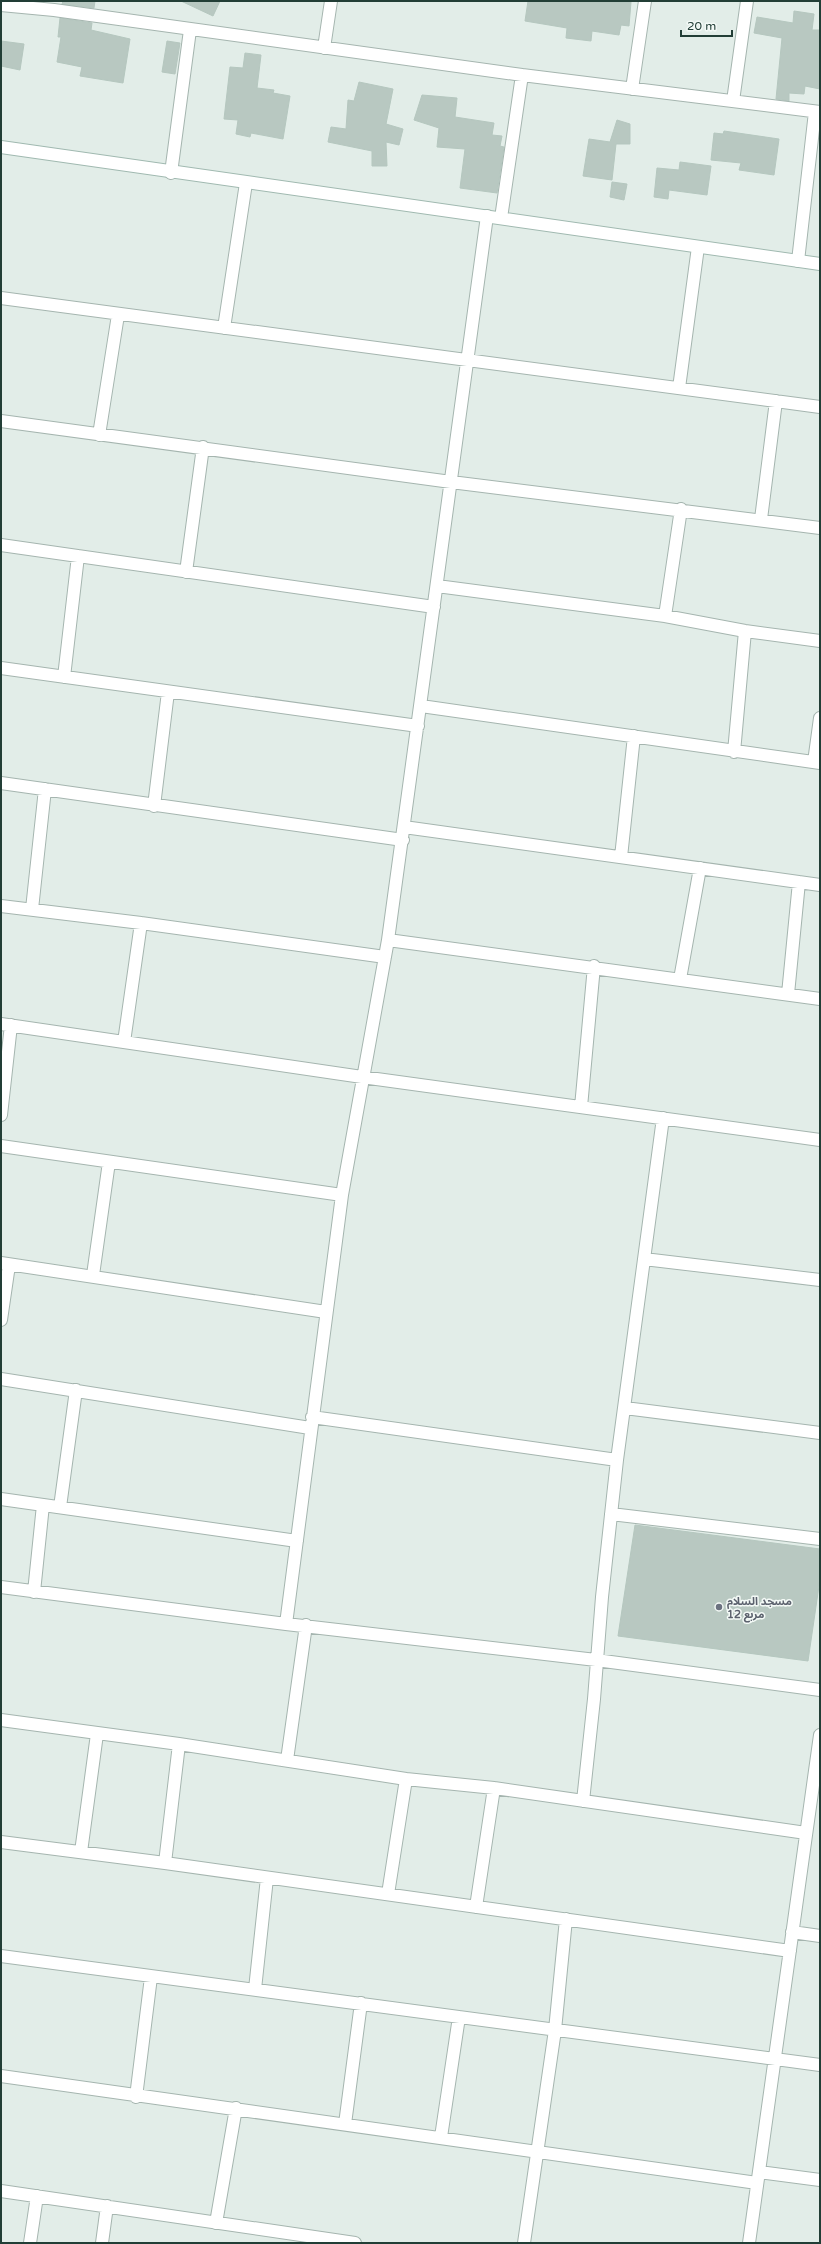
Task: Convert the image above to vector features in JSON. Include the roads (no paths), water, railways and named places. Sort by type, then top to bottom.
[{"type":"street","points":[[324,48],[331,1]]},
{"type":"street","points":[[632,90],[645,1]]},
{"type":"street","points":[[733,101],[747,1]]},
{"type":"street","points":[[1,5],[55,6],[190,30],[632,90],[818,112],[798,261]]},
{"type":"street","points":[[171,173],[190,30]]},
{"type":"street","points":[[501,218],[522,75]]},
{"type":"street","points":[[1,147],[171,173],[487,216],[820,264]]},
{"type":"street","points":[[224,328],[246,183]]},
{"type":"street","points":[[286,1624],[311,1422],[342,1195],[362,1077],[388,940],[487,216]]},
{"type":"street","points":[[679,388],[698,247]]},
{"type":"street","points":[[1,298],[118,315],[820,407]]},
{"type":"street","points":[[99,435],[118,315]]},
{"type":"street","points":[[761,519],[776,401]]},
{"type":"street","points":[[1,421],[451,482],[681,509],[820,528]]},
{"type":"street","points":[[186,572],[203,448]]},
{"type":"street","points":[[665,616],[681,509]]},
{"type":"street","points":[[1,545],[434,607]]},
{"type":"street","points":[[64,677],[78,556]]},
{"type":"street","points":[[437,586],[665,616],[745,631],[820,641]]},
{"type":"street","points":[[734,752],[745,631]]},
{"type":"street","points":[[1,668],[418,726]]},
{"type":"street","points":[[154,806],[168,692]]},
{"type":"street","points":[[420,706],[817,763],[820,718]]},
{"type":"street","points":[[621,857],[634,736]]},
{"type":"street","points":[[1,783],[154,806],[402,840]]},
{"type":"street","points":[[32,909],[45,789]]},
{"type":"street","points":[[404,827],[820,885]]},
{"type":"street","points":[[680,979],[700,868]]},
{"type":"street","points":[[788,994],[799,882]]},
{"type":"street","points":[[1,906],[141,923],[385,957]]},
{"type":"street","points":[[124,1042],[141,923]]},
{"type":"street","points":[[388,940],[594,966],[820,998]]},
{"type":"street","points":[[581,1107],[594,966]]},
{"type":"street","points":[[1,1115],[6,1025],[362,1077],[820,1140]]},
{"type":"street","points":[[584,1801],[594,1698],[596,1660],[617,1460],[663,1118]]},
{"type":"street","points":[[1,1146],[342,1195]]},
{"type":"street","points":[[93,1276],[110,1162]]},
{"type":"street","points":[[644,1259],[820,1280]]},
{"type":"street","points":[[1,1320],[5,1264],[326,1312]]},
{"type":"street","points":[[1,1379],[311,1422],[617,1460]]},
{"type":"street","points":[[60,1506],[76,1390]]},
{"type":"street","points":[[624,1408],[820,1433]]},
{"type":"street","points":[[1,1499],[60,1506],[297,1541]]},
{"type":"street","points":[[34,1592],[43,1505]]},
{"type":"street","points":[[611,1514],[820,1539]]},
{"type":"street","points":[[1,1587],[286,1624],[306,1625],[596,1660],[820,1690]]},
{"type":"street","points":[[287,1760],[306,1625]]},
{"type":"street","points":[[1,1720],[179,1744],[406,1779],[494,1788],[806,1833]]},
{"type":"street","points":[[81,1852],[97,1734]]},
{"type":"street","points":[[749,2243],[806,1833],[815,1812],[820,1735]]},
{"type":"street","points":[[166,1863],[179,1744]]},
{"type":"street","points":[[388,1894],[406,1779]]},
{"type":"street","points":[[476,1907],[494,1788]]},
{"type":"street","points":[[1,1842],[166,1863],[790,1950]]},
{"type":"street","points":[[255,1989],[267,1878]]},
{"type":"street","points":[[524,2243],[555,2030],[566,1919]]},
{"type":"street","points":[[792,1932],[820,1936]]},
{"type":"street","points":[[1,1956],[151,1977],[361,2003],[820,2066]]},
{"type":"street","points":[[136,2097],[151,1977]]},
{"type":"street","points":[[345,2124],[361,2003]]},
{"type":"street","points":[[442,2137],[459,2017]]},
{"type":"street","points":[[1,2076],[136,2097],[236,2108],[442,2137],[538,2153],[758,2178],[820,2180]]},
{"type":"street","points":[[216,2223],[236,2108]]},
{"type":"street","points":[[1,2191],[355,2243]]},
{"type":"street","points":[[30,2243],[37,2196]]},
{"type":"street","points":[[102,2243],[107,2206]]},
{"type":"place","name":"مسجد السلام مربع 12","points":[[719,1607]]}]
